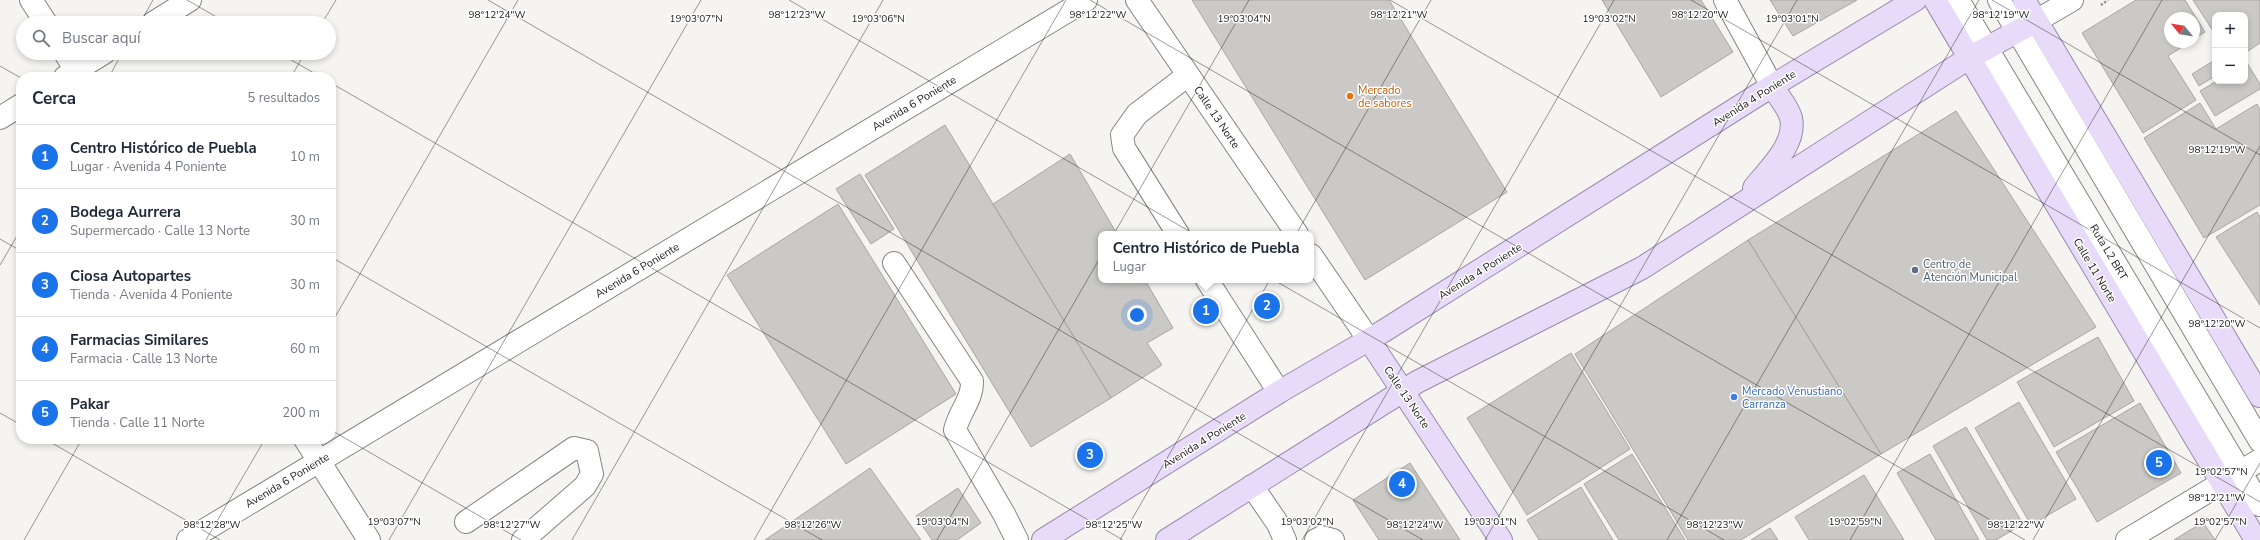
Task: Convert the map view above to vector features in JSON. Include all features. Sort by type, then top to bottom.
[{"type":"main road","name":"Avenida 4 Poniente","points":[[1044,540],[1279,392],[1369,340],[1772,86],[1915,0]]},
{"type":"main road","name":"Calle 11 Norte","points":[[1934,0],[1978,53],[2221,483],[2256,540]]},
{"type":"main road","points":[[2024,0],[2027,26],[2260,396]]},
{"type":"main road","points":[[1167,540],[1417,382],[1642,268],[1978,53],[2027,26]]},
{"type":"main road","points":[[1740,204],[1773,165],[1789,138],[1791,119],[1772,86]]},
{"type":"main road","name":"Calle 13 Norte","points":[[1369,340],[1501,540]]},
{"type":"street","points":[[31,0],[41,16]]},
{"type":"street","points":[[164,16],[190,0]]},
{"type":"street","name":"Avenida 6 Poniente","points":[[188,540],[318,460],[1086,0]]},
{"type":"street","name":"Calle 13 Norte","points":[[1136,0],[1295,231]]},
{"type":"street","points":[[1725,0],[1772,86]]},
{"type":"street","name":"Ruta L2 BRT","points":[[1958,0],[1978,53],[2260,505]]},
{"type":"street","points":[[1999,0],[2027,26],[2260,441]]},
{"type":"street","points":[[2027,26],[2072,0]]},
{"type":"street","points":[[72,69],[90,60]]},
{"type":"street","points":[[1176,231],[1124,148],[1122,136],[1137,114],[1188,75]]},
{"type":"street","points":[[0,118],[16,108]]},
{"type":"street","name":"Calle 13 Norte","points":[[1314,259],[1369,340]]},
{"type":"street","points":[[894,263],[972,381],[973,391],[957,418],[955,430],[1004,514],[1017,540]]},
{"type":"street","points":[[1210,283],[1279,392]]},
{"type":"street","points":[[308,444],[370,540]]},
{"type":"street","points":[[466,522],[574,448],[587,451],[592,474],[585,486],[523,540]]},
{"type":"street","points":[[2127,540],[2260,460]]},
{"type":"street","points":[[1252,486],[1278,524],[1285,540]]},
{"type":"street","points":[[1316,540],[1322,537],[1332,540]]},
{"type":"building","name":"Mercado de sabores","points":[[1192,0],[1389,0],[1507,192],[1365,280]]},
{"type":"building","points":[[1602,0],[1701,0],[1733,52],[1661,97]]},
{"type":"building","points":[[1770,0],[1857,0],[1793,36]]},
{"type":"building","points":[[2136,0],[2185,0],[2192,12],[2164,12],[2164,48],[2181,48],[2168,56],[2196,100],[2143,133],[2082,33]]},
{"type":"building","points":[[2193,0],[2260,0],[2260,43],[2248,51],[2248,12],[2212,12],[2212,29]]},
{"type":"building","points":[[2200,24],[2205,32],[2200,35]]},
{"type":"building","points":[[2212,62],[2212,78],[2199,86],[2192,74]]},
{"type":"building","points":[[2248,65],[2260,84],[2260,89],[2215,116],[2200,91],[2212,84],[2248,84]]},
{"type":"building","points":[[2200,103],[2216,129],[2257,104],[2260,110],[2260,205],[2204,238],[2144,138]]},
{"type":"building","points":[[1956,111],[2096,327],[1881,454],[1748,240]]},
{"type":"building","points":[[945,125],[1111,398],[1031,447],[865,175]]},
{"type":"building","points":[[1070,154],[1115,231],[1098,231],[1098,283],[1147,283],[1173,328],[1147,343],[1162,365],[1111,398],[993,204]]},
{"type":"building","points":[[860,174],[894,229],[871,244],[836,189]]},
{"type":"building","points":[[838,204],[956,394],[846,464],[727,275]]},
{"type":"building","points":[[2257,212],[2260,217],[2260,305],[2216,237]]},
{"type":"building","points":[[1748,240],[1881,454],[1741,540],[1688,540],[1575,354]]},
{"type":"building","points":[[2098,337],[2134,401],[2054,447],[2017,382]]},
{"type":"building","points":[[1571,353],[1630,449],[1527,515],[1467,418]]},
{"type":"building","points":[[2019,402],[2076,499],[2031,525],[1975,428]]},
{"type":"building","points":[[2140,403],[2181,473],[2097,522],[2056,452]]},
{"type":"building","points":[[1966,427],[2023,524],[1996,540],[1987,540],[1933,446]]},
{"type":"building","points":[[1632,454],[1685,540],[1619,540],[1584,484]]},
{"type":"building","points":[[1930,454],[1979,540],[1936,540],[1897,473]]},
{"type":"building","points":[[1410,463],[1460,540],[1379,540],[1353,500]]},
{"type":"building","points":[[870,468],[921,540],[765,540]]},
{"type":"building","points":[[1864,475],[1904,540],[1809,540],[1795,517]]},
{"type":"building","points":[[1581,487],[1613,540],[1539,540],[1527,520]]},
{"type":"building","points":[[958,488],[981,523],[957,540],[932,540],[916,516]]},
{"type":"building","points":[[2203,522],[2215,540],[2174,540]]},
{"type":"building","points":[[1770,528],[1778,540],[1751,540]]},
{"type":"place","name":"Mercado de sabores","points":[[1350,96]]},
{"type":"place","name":"Centro de Atención Municipal","points":[[1915,270]]},
{"type":"place","name":"Bodega Aurrera","points":[[1267,306]]},
{"type":"place","name":"Centro Histórico de Puebla","points":[[1206,311]]},
{"type":"place","name":"Mercado Venustiano Carranza","points":[[1734,397]]},
{"type":"place","name":"Ciosa Autopartes","points":[[1090,455]]},
{"type":"place","name":"Pakar","points":[[2159,463]]},
{"type":"place","name":"Farmacias Similares","points":[[1402,484]]}]
